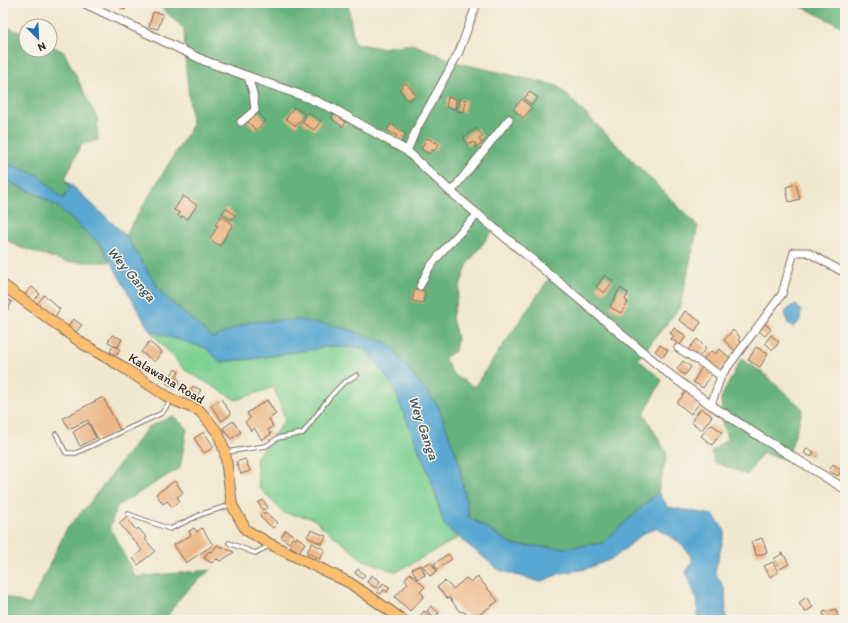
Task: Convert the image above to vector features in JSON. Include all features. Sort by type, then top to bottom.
[{"type":"main road","name":"Kalawana Road","points":[[3,285],[83,344],[121,366],[171,399],[200,411],[218,433],[225,452],[232,505],[246,530],[272,545],[350,583],[403,620]]},
{"type":"street","points":[[84,3],[205,61],[306,97],[334,109],[407,150],[451,192],[669,374],[762,438],[845,489]]},
{"type":"street","points":[[407,150],[416,130],[459,52],[477,3]]},
{"type":"street","points":[[241,122],[255,110],[253,93],[248,77]]},
{"type":"street","points":[[451,192],[509,119]]},
{"type":"street","points":[[420,286],[429,268],[478,214]]},
{"type":"street","points":[[712,405],[721,376],[782,294],[794,252],[807,252],[845,273]]},
{"type":"street","points":[[678,348],[721,376]]},
{"type":"lane","points":[[225,452],[266,446],[278,438],[303,433],[329,398],[342,384],[357,375]]},
{"type":"lane","points":[[56,434],[66,453],[76,453],[162,413],[171,399]]},
{"type":"lane","points":[[128,514],[170,529],[202,514],[232,505]]},
{"type":"lane","points":[[229,543],[255,553],[272,545]]},
{"type":"green space","points":[[156,3],[348,3],[354,43],[381,48],[412,44],[459,63],[558,86],[698,226],[680,307],[638,359],[662,380],[644,414],[667,454],[658,492],[603,543],[564,548],[513,545],[469,517],[458,460],[438,406],[389,344],[249,322],[213,338],[162,294],[125,235],[192,126],[186,68],[184,29]],"holes":[[[466,198],[550,277],[474,387],[453,374],[444,358],[455,351],[457,338],[452,318],[460,286],[468,263],[495,228]]]},
{"type":"green space","points":[[794,3],[845,3],[845,28]]},
{"type":"green space","points":[[3,25],[18,32],[18,58],[58,58],[58,49],[64,52],[97,118],[98,140],[81,145],[65,179],[70,189],[63,199],[38,175],[3,162]]},
{"type":"green space","points":[[3,179],[52,202],[101,245],[110,262],[66,262],[19,247],[3,238]]},
{"type":"green space","points":[[150,331],[206,348],[220,362],[253,359],[333,346],[365,348],[393,385],[432,483],[444,525],[458,538],[396,572],[362,559],[312,518],[284,513],[259,488],[256,458],[285,420],[274,387],[236,400],[185,370]]},
{"type":"green space","points":[[741,359],[762,372],[803,409],[787,460],[763,453],[747,475],[714,462],[711,452],[727,439],[722,422],[721,398]]},
{"type":"green space","points":[[173,416],[187,428],[180,468],[117,506],[110,527],[135,577],[211,570],[191,586],[180,598],[166,620],[3,620],[3,596],[30,605],[66,530],[91,501],[148,427]]},
{"type":"water","name":"Wey Ganga","points":[[3,162],[38,175],[63,199],[70,189],[65,179],[125,235],[162,294],[213,338],[249,322],[300,320],[341,327],[389,344],[438,406],[457,456],[469,517],[513,545],[564,548],[603,543],[658,492],[668,507],[713,515],[725,531],[715,572],[725,590],[726,620],[697,620],[698,602],[686,572],[693,560],[682,544],[657,528],[644,533],[614,558],[586,569],[561,573],[540,582],[499,570],[444,525],[431,480],[392,384],[365,348],[333,346],[252,359],[220,362],[206,348],[150,331],[101,245],[58,207],[39,195],[3,179]]},
{"type":"water","points":[[796,305],[801,310],[800,321],[793,327],[788,323],[785,316],[786,311],[791,306]]},
{"type":"building","points":[[112,3],[128,3],[125,10]]},
{"type":"building","points":[[153,12],[163,14],[158,29],[149,27]]},
{"type":"building","points":[[406,83],[416,95],[408,101],[399,89]]},
{"type":"building","points":[[530,92],[538,98],[532,105],[524,98]]},
{"type":"building","points":[[448,97],[456,99],[455,109],[446,107]]},
{"type":"building","points":[[459,99],[466,100],[464,112],[457,111]]},
{"type":"building","points":[[522,99],[532,108],[523,118],[513,109]]},
{"type":"building","points":[[294,107],[305,114],[296,126],[286,119]]},
{"type":"building","points":[[257,111],[266,121],[256,130],[247,121]]},
{"type":"building","points":[[308,112],[321,121],[314,130],[302,122]]},
{"type":"building","points":[[334,113],[346,122],[343,127],[331,118]]},
{"type":"building","points":[[391,124],[406,134],[401,143],[395,139],[397,136],[387,130]]},
{"type":"building","points":[[477,128],[483,137],[479,139],[482,144],[477,147],[474,142],[468,145],[463,137]]},
{"type":"building","points":[[427,138],[439,144],[434,151],[432,150],[429,154],[421,149]]},
{"type":"building","points":[[796,184],[800,199],[789,202],[786,187]]},
{"type":"building","points":[[183,196],[197,205],[188,219],[182,216],[181,218],[178,216],[180,213],[174,210]]},
{"type":"building","points":[[226,208],[235,215],[231,220],[222,214]]},
{"type":"building","points":[[221,216],[233,224],[220,246],[210,239],[218,226],[215,225]]},
{"type":"building","points":[[605,275],[613,281],[604,293],[596,287]]},
{"type":"building","points":[[32,287],[40,294],[33,301],[25,294]]},
{"type":"building","points":[[620,288],[628,293],[625,300],[628,302],[621,313],[610,307]]},
{"type":"building","points":[[415,289],[425,291],[423,303],[412,301]]},
{"type":"building","points":[[44,295],[60,309],[54,318],[37,304]]},
{"type":"building","points":[[3,297],[12,302],[7,311],[3,309]]},
{"type":"building","points":[[685,311],[701,322],[695,331],[679,320]]},
{"type":"building","points":[[73,319],[82,325],[76,332],[68,326]]},
{"type":"building","points":[[764,323],[771,329],[765,336],[758,330]]},
{"type":"building","points":[[674,328],[686,336],[680,345],[671,339],[674,336],[670,333]]},
{"type":"building","points":[[733,330],[740,337],[738,340],[742,343],[735,351],[724,340]]},
{"type":"building","points":[[112,335],[122,339],[118,347],[108,342]]},
{"type":"building","points":[[771,335],[779,342],[773,350],[765,343]]},
{"type":"building","points":[[697,339],[706,348],[698,358],[688,350]]},
{"type":"building","points":[[149,342],[162,352],[155,362],[141,352]]},
{"type":"building","points":[[660,345],[668,350],[663,357],[655,351]]},
{"type":"building","points":[[113,346],[120,349],[117,355],[110,352]]},
{"type":"building","points":[[756,347],[768,354],[760,367],[748,360]]},
{"type":"building","points":[[720,349],[730,358],[717,373],[703,360],[711,351],[715,354]]},
{"type":"building","points":[[683,361],[691,367],[685,375],[677,369]]},
{"type":"building","points":[[702,367],[712,373],[703,388],[693,382]]},
{"type":"building","points":[[175,369],[179,372],[176,378],[180,381],[175,389],[166,383]]},
{"type":"building","points":[[193,386],[201,390],[195,399],[188,395]]},
{"type":"building","points":[[686,391],[700,402],[691,414],[677,403]]},
{"type":"building","points":[[103,397],[120,430],[99,441],[88,420],[69,429],[63,418]]},
{"type":"building","points":[[221,399],[231,414],[222,421],[211,406]]},
{"type":"building","points":[[267,400],[276,414],[269,419],[273,426],[268,430],[271,434],[262,440],[254,428],[251,431],[245,422],[250,418],[247,413]]},
{"type":"building","points":[[701,408],[712,416],[702,430],[691,422]]},
{"type":"building","points":[[233,421],[241,432],[231,439],[223,428]]},
{"type":"building","points":[[88,423],[96,438],[80,446],[73,432]]},
{"type":"building","points":[[711,424],[722,432],[712,445],[701,436]]},
{"type":"building","points":[[204,432],[214,447],[204,453],[194,438]]},
{"type":"building","points":[[807,448],[814,452],[811,457],[804,453]]},
{"type":"building","points":[[245,459],[250,471],[241,474],[236,462]]},
{"type":"building","points":[[833,464],[842,470],[838,476],[829,471]]},
{"type":"building","points":[[175,481],[183,493],[177,497],[180,501],[172,507],[167,501],[163,504],[156,494]]},
{"type":"building","points":[[263,500],[268,507],[263,510],[258,503]]},
{"type":"building","points":[[265,512],[278,523],[273,528],[260,517]]},
{"type":"building","points":[[126,517],[136,530],[138,528],[147,538],[145,539],[155,551],[138,565],[133,558],[142,550],[119,523]]},
{"type":"building","points":[[194,528],[197,532],[202,528],[213,545],[186,563],[174,545],[191,535],[189,531]]},
{"type":"building","points":[[286,530],[294,536],[289,543],[281,537]]},
{"type":"building","points":[[311,530],[326,536],[322,544],[307,537]]},
{"type":"building","points":[[297,537],[305,543],[299,552],[290,546]]},
{"type":"building","points":[[762,538],[767,552],[757,556],[751,542]]},
{"type":"building","points":[[312,543],[325,550],[320,559],[307,552]]},
{"type":"building","points":[[217,545],[234,552],[221,561],[216,559],[212,563],[204,558],[209,551],[212,552]]},
{"type":"building","points":[[783,553],[789,564],[780,569],[774,559]]},
{"type":"building","points":[[448,554],[452,559],[437,569],[434,564]]},
{"type":"building","points":[[430,562],[437,571],[430,576],[423,566]]},
{"type":"building","points":[[773,562],[778,572],[770,577],[764,566]]},
{"type":"building","points":[[421,565],[425,575],[417,579],[412,569]]},
{"type":"building","points":[[358,569],[365,575],[362,579],[355,573]]},
{"type":"building","points":[[410,573],[425,587],[420,592],[424,596],[410,611],[395,597],[408,583],[405,579]]},
{"type":"building","points":[[371,575],[380,581],[376,588],[367,582]]},
{"type":"building","points":[[478,577],[498,601],[473,619],[464,612],[459,611],[449,597],[448,599],[437,587],[445,581],[453,589],[466,578],[471,582]]},
{"type":"building","points":[[383,583],[390,587],[387,592],[384,590],[380,594],[377,592]]},
{"type":"building","points":[[806,597],[813,607],[805,612],[799,603]]},
{"type":"building","points":[[431,606],[439,613],[435,617],[427,611]]},
{"type":"building","points":[[836,609],[838,619],[825,620],[823,612]]},
{"type":"building","points":[[424,611],[434,619],[418,619]]}]
